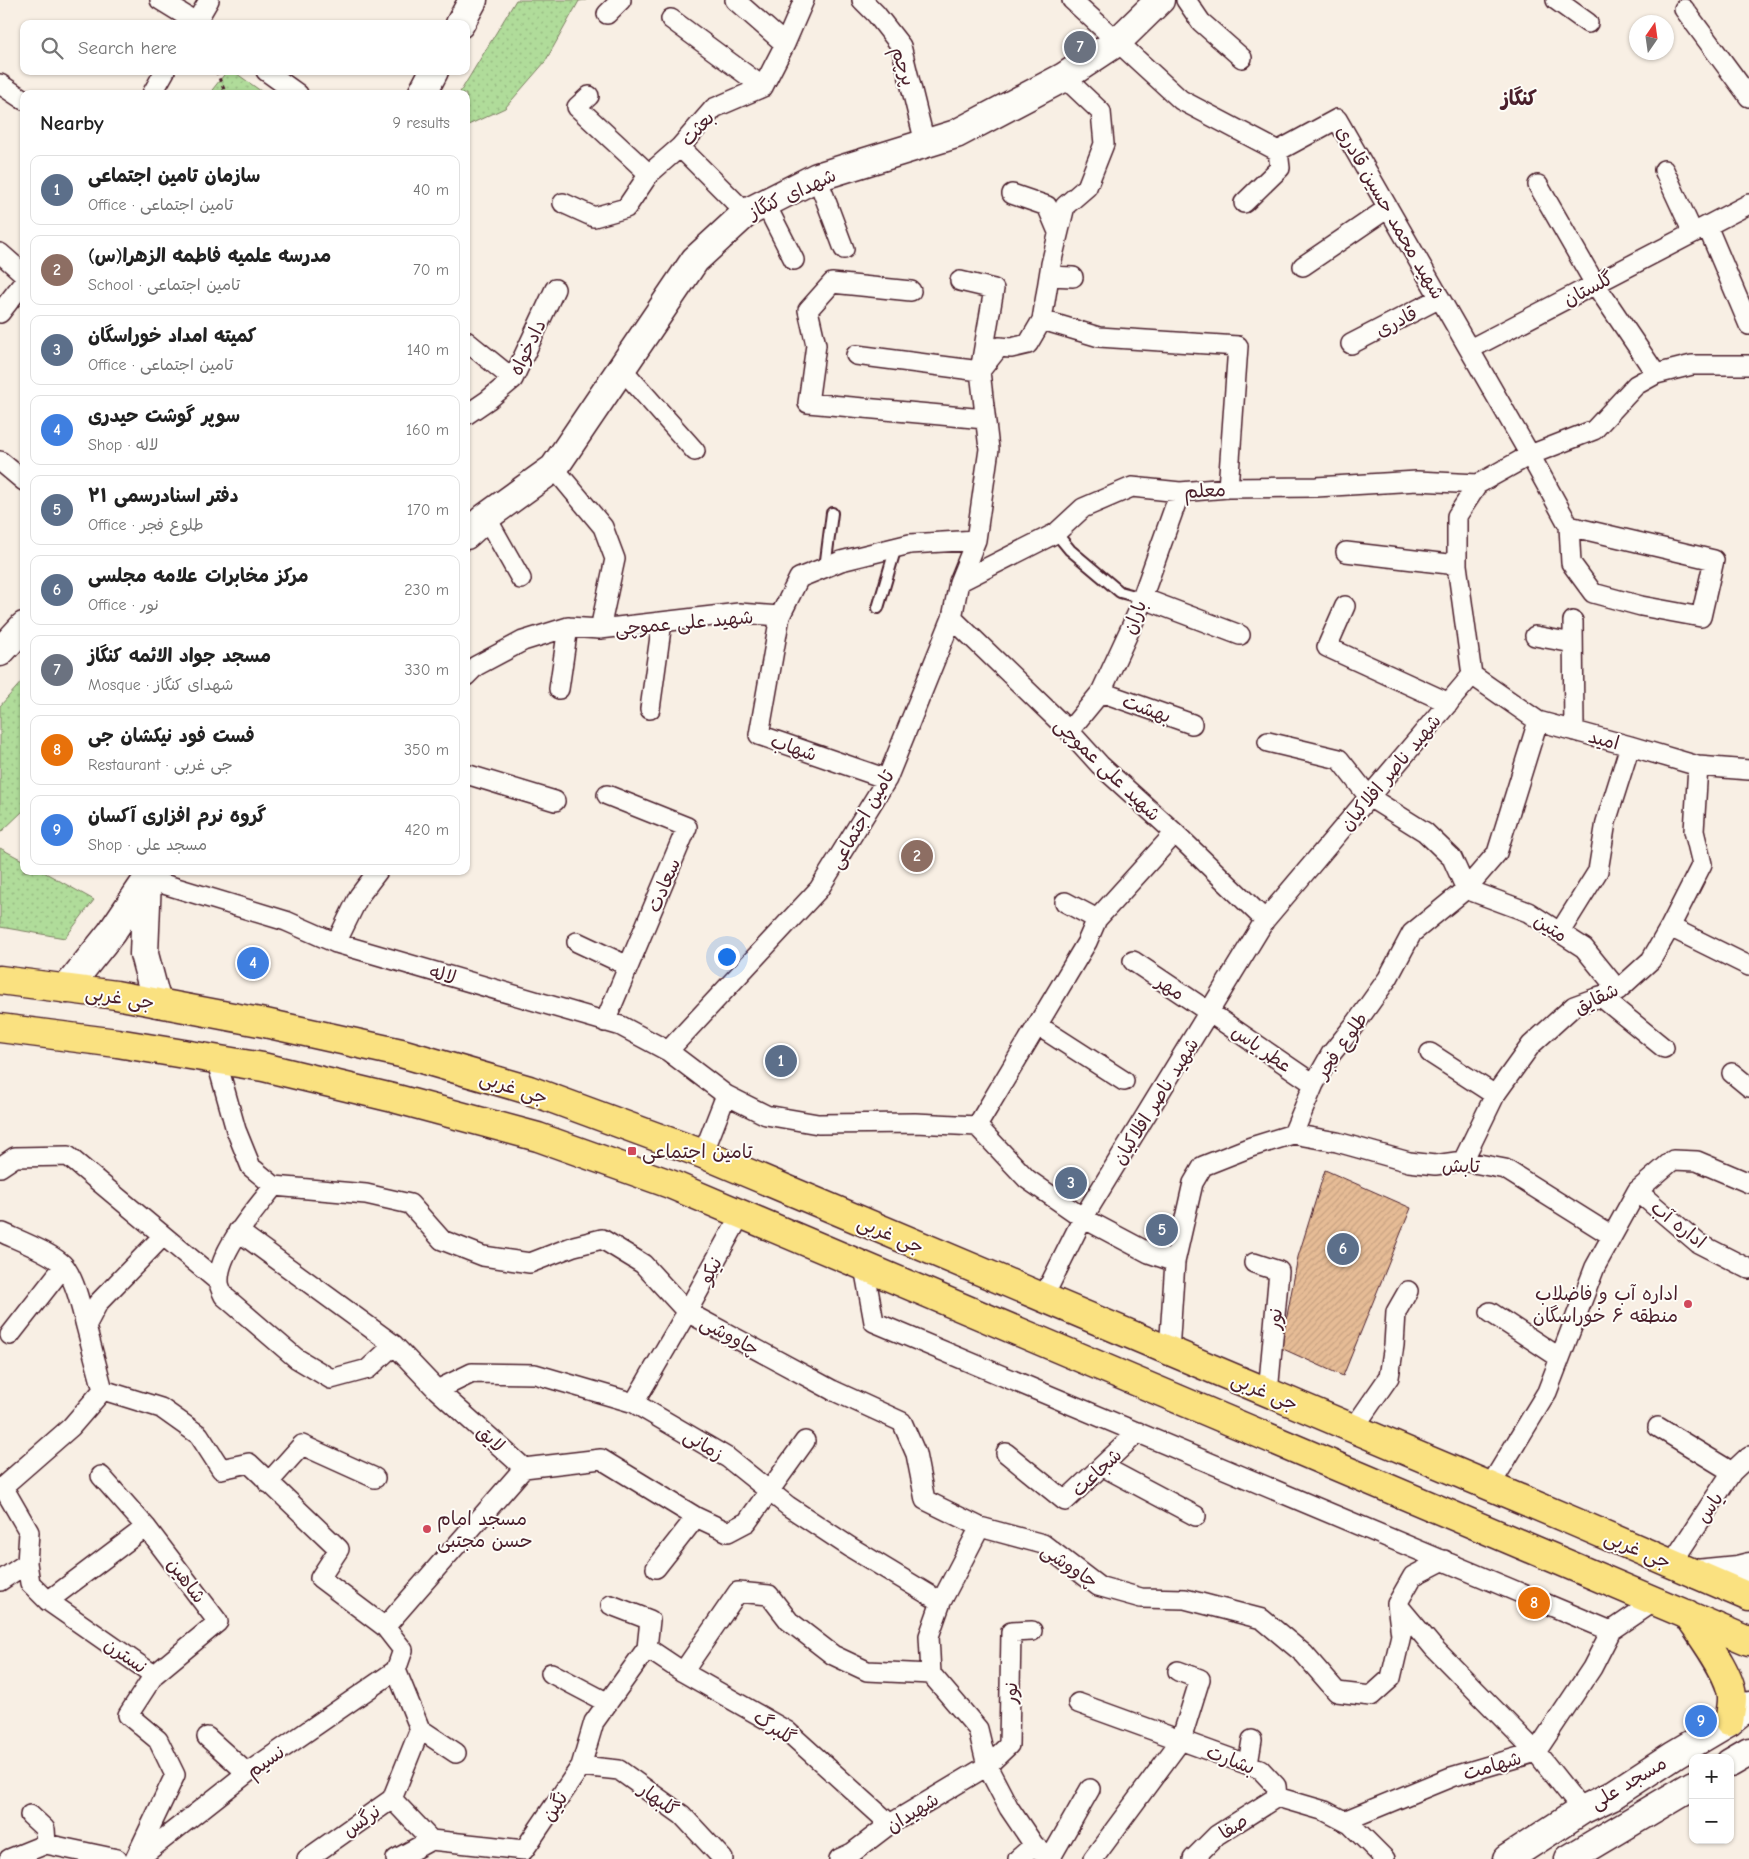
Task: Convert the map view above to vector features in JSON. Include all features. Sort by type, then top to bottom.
[{"type":"main road","name":"جی غربی","points":[[0,980],[116,995],[265,1023],[400,1053],[529,1090],[703,1154],[1749,1597]]},
{"type":"main road","points":[[0,1028],[117,1043],[263,1067],[397,1099],[538,1137],[670,1184],[1749,1641]]},
{"type":"main road","points":[[1687,1614],[1719,1664],[1729,1684],[1732,1698],[1739,1714]]},
{"type":"street","points":[[160,0],[192,20]]},
{"type":"street","points":[[199,20],[209,0]]},
{"type":"street","points":[[607,14],[621,0]]},
{"type":"street","points":[[735,0],[785,44]]},
{"type":"street","points":[[671,19],[763,87],[785,44],[804,0]]},
{"type":"street","name":"پرچم","points":[[862,0],[876,14],[901,46],[925,143]]},
{"type":"street","points":[[1072,0],[1181,100],[1278,151],[1280,168],[1244,204]]},
{"type":"street","name":"شهدای کنگاز","points":[[476,526],[554,468],[695,260],[755,208],[817,177],[956,134],[1064,77],[1117,42],[1160,0]]},
{"type":"street","points":[[1186,0],[1201,22],[1242,58]]},
{"type":"street","points":[[1556,0],[1588,23]]},
{"type":"street","points":[[1684,9],[1749,97]]},
{"type":"street","points":[[154,90],[163,75]]},
{"type":"street","points":[[272,75],[292,90]]},
{"type":"street","points":[[424,90],[432,75]]},
{"type":"street","points":[[856,355],[980,371],[998,347],[1011,348],[1028,344],[1042,320],[1049,276],[1065,206],[1087,187],[1104,144],[1101,112],[1064,77]]},
{"type":"street","points":[[0,84],[20,97]]},
{"type":"street","name":"بعثت","points":[[563,203],[594,217],[626,208],[649,174],[680,147],[714,108],[763,87]]},
{"type":"street","points":[[589,96],[577,107],[649,174]]},
{"type":"street","name":"شهید محمد حسین قادری","points":[[1278,151],[1337,119],[1470,349],[1569,526]]},
{"type":"street","points":[[680,147],[755,208],[794,260]]},
{"type":"street","points":[[1664,170],[1700,230],[1749,325]]},
{"type":"street","points":[[817,177],[844,249]]},
{"type":"street","points":[[1538,185],[1595,284],[1656,374]]},
{"type":"street","points":[[1012,194],[1047,206],[1058,232]]},
{"type":"street","name":"گلستان","points":[[1470,349],[1749,204]]},
{"type":"street","points":[[1303,266],[1388,208]]},
{"type":"street","points":[[0,253],[20,270]]},
{"type":"street","points":[[1049,276],[1073,277]]},
{"type":"street","name":"تامین اجتماعی","points":[[668,1051],[820,888],[886,779],[952,618],[959,582],[976,540],[989,450],[980,371],[994,289],[960,281]]},
{"type":"street","points":[[911,291],[832,283],[808,310],[816,345],[808,403],[985,419]]},
{"type":"street","points":[[0,313],[20,287]]},
{"type":"street","name":"دادخواه","points":[[470,412],[513,379],[555,289]]},
{"type":"street","name":"قادری","points":[[1351,344],[1440,298]]},
{"type":"street","points":[[1042,320],[1099,337],[1238,346],[1228,488]]},
{"type":"street","points":[[470,344],[513,379]]},
{"type":"street","points":[[1472,675],[1457,565],[1457,516],[1478,484],[1530,455],[1594,430],[1636,385],[1656,374],[1692,365],[1749,365]]},
{"type":"street","points":[[622,369],[695,451]]},
{"type":"street","points":[[0,461],[20,478]]},
{"type":"street","points":[[554,468],[603,527],[615,559],[600,629]]},
{"type":"street","name":"معلم","points":[[959,582],[1056,533],[1083,508],[1132,487],[1180,492],[1228,488],[1316,487],[1417,481],[1478,484]]},
{"type":"street","name":"باران","points":[[1069,731],[1101,692],[1138,612],[1180,492]]},
{"type":"street","points":[[476,526],[521,579]]},
{"type":"street","points":[[1569,526],[1714,560],[1701,617],[1641,606],[1593,593],[1571,563],[1569,526]]},
{"type":"street","name":"شهید علی عموچی","points":[[470,672],[476,666],[522,641],[568,627],[600,629],[739,613],[780,616],[799,578],[841,560],[910,544],[976,540]]},
{"type":"street","points":[[1346,552],[1457,565]]},
{"type":"street","points":[[1142,598],[1240,635]]},
{"type":"street","points":[[1345,606],[1327,648],[1449,703]]},
{"type":"street","name":"شهاب","points":[[780,616],[759,735],[886,779]]},
{"type":"street","name":"شهید علی عموچی","points":[[952,618],[1069,731],[1100,765],[1266,920]]},
{"type":"street","points":[[1573,621],[1574,731]]},
{"type":"street","points":[[650,709],[662,622]]},
{"type":"street","points":[[559,689],[568,627]]},
{"type":"street","points":[[0,652],[20,630]]},
{"type":"street","points":[[1535,636],[1573,643]]},
{"type":"street","name":"شهید ناصر افلاکیان","points":[[1043,1298],[1083,1218],[1266,920],[1472,675]]},
{"type":"street","name":"امید","points":[[1472,675],[1538,721],[1698,766],[1749,770]]},
{"type":"street","name":"بهشت","points":[[1101,692],[1192,724]]},
{"type":"street","name":"طلوع فجر","points":[[1293,1134],[1314,1084],[1331,1054],[1388,978],[1412,932],[1466,890],[1497,853],[1538,721]]},
{"type":"street","points":[[1268,742],[1339,760],[1369,797],[1425,832],[1452,858],[1466,890]]},
{"type":"street","points":[[1560,932],[1598,871],[1606,822],[1630,746]]},
{"type":"street","name":"شقایق","points":[[1463,1161],[1495,1095],[1532,1045],[1574,1006],[1618,990],[1652,960],[1702,864],[1694,831],[1698,766]]},
{"type":"street","points":[[470,775],[555,801]]},
{"type":"street","name":"سعادت","points":[[605,1022],[687,826],[607,795]]},
{"type":"street","points":[[977,1126],[1087,942],[1097,919],[1175,833]]},
{"type":"street","points":[[66,989],[111,933],[150,875]]},
{"type":"street","points":[[150,875],[144,954],[157,1003]]},
{"type":"street","name":"لاله","points":[[150,875],[286,921],[336,943],[622,1026],[668,1051],[726,1095]]},
{"type":"street","points":[[336,943],[359,896],[375,875]]},
{"type":"street","name":"متین","points":[[1466,890],[1528,912],[1560,932],[1584,948],[1618,990]]},
{"type":"street","points":[[1064,902],[1097,919]]},
{"type":"street","points":[[1670,927],[1749,966]]},
{"type":"street","points":[[577,942],[628,966]]},
{"type":"street","name":"مهر","points":[[1133,962],[1209,1012]]},
{"type":"street","points":[[1600,996],[1664,1048]]},
{"type":"street","name":"عطر یاس","points":[[1209,1012],[1314,1084]]},
{"type":"street","points":[[1037,1025],[1124,1081]]},
{"type":"street","points":[[1430,1053],[1495,1095]]},
{"type":"street","points":[[216,1059],[236,1130],[251,1167],[274,1186],[366,1194],[410,1204],[442,1240],[483,1256],[530,1264],[574,1246],[602,1239],[643,1264],[687,1312]]},
{"type":"street","points":[[1732,1072],[1749,1087]]},
{"type":"street","points":[[703,1154],[726,1095],[766,1115],[818,1124],[915,1123],[977,1126],[1027,1179],[1083,1218],[1149,1253],[1176,1262]]},
{"type":"street","points":[[1169,1351],[1176,1262],[1193,1183],[1203,1166],[1251,1147],[1293,1134]]},
{"type":"street","name":"تابش","points":[[1293,1134],[1337,1142],[1409,1162],[1435,1165],[1463,1161],[1506,1169],[1612,1236]]},
{"type":"street","points":[[0,1167],[14,1156],[68,1156],[219,1282]]},
{"type":"street","points":[[1490,1486],[1547,1392],[1595,1267],[1637,1191],[1674,1160],[1697,1160],[1749,1183]]},
{"type":"street","points":[[274,1186],[238,1231],[221,1266],[219,1282],[224,1296],[296,1358],[331,1378],[368,1369],[394,1345]]},
{"type":"street","name":"اداره آب","points":[[1637,1191],[1698,1243],[1749,1269]]},
{"type":"street","name":"نیکو","points":[[634,1403],[741,1214]]},
{"type":"street","name":"لایق","points":[[238,1231],[394,1345],[437,1390],[524,1468]]},
{"type":"street","points":[[3,1233],[39,1248],[64,1266],[75,1289],[103,1390]]},
{"type":"street","points":[[86,1326],[98,1303],[164,1236]]},
{"type":"street","name":"نور","points":[[1254,1264],[1279,1270],[1268,1393]]},
{"type":"street","points":[[10,1335],[64,1266]]},
{"type":"street","points":[[864,1267],[874,1322],[1611,1631],[1655,1601]]},
{"type":"street","points":[[1353,1429],[1389,1377],[1394,1345],[1396,1312],[1408,1291]]},
{"type":"street","name":"چاووشی","points":[[687,1312],[832,1390],[902,1422],[916,1454],[925,1500],[980,1527],[1043,1544],[1098,1586],[1141,1598],[1185,1599],[1262,1619],[1304,1654],[1337,1692],[1371,1696],[1391,1678],[1401,1635],[1397,1604]]},
{"type":"street","points":[[1490,1312],[1560,1358]]},
{"type":"street","name":"زمانی","points":[[437,1390],[472,1373],[535,1374],[634,1403],[728,1458],[788,1506],[850,1547],[941,1602]]},
{"type":"street","points":[[103,1390],[161,1408],[199,1435],[221,1469],[249,1463],[339,1550],[320,1578],[385,1627],[403,1650],[396,1670],[420,1729],[456,1753]]},
{"type":"street","points":[[1,1488],[71,1427],[103,1390]]},
{"type":"street","name":"یاس","points":[[1658,1427],[1732,1472],[1684,1569]]},
{"type":"street","name":"شجاعت","points":[[1006,1453],[1065,1500],[1138,1432]]},
{"type":"street","points":[[385,1627],[524,1468],[601,1460],[696,1517],[728,1532],[747,1522],[806,1440]]},
{"type":"street","points":[[268,1482],[302,1445],[375,1478]]},
{"type":"street","points":[[1732,1472],[1749,1456]]},
{"type":"street","points":[[1102,1466],[1196,1516]]},
{"type":"street","name":"شاهین","points":[[101,1476],[146,1527],[218,1622],[154,1675]]},
{"type":"street","name":"نسترن","points":[[1,1488],[28,1532],[27,1563],[30,1583],[48,1601],[154,1675],[128,1715],[158,1740],[175,1775],[137,1859]]},
{"type":"street","points":[[656,1568],[696,1517]]},
{"type":"street","points":[[48,1601],[146,1527]]},
{"type":"street","points":[[980,1527],[941,1602],[929,1636],[931,1674],[978,1729],[987,1766],[1009,1808],[1034,1846],[1050,1859],[1090,1789]]},
{"type":"street","points":[[1444,1560],[1413,1576],[1397,1604],[1432,1647],[1536,1752],[1582,1810]]},
{"type":"street","points":[[0,1581],[27,1563]]},
{"type":"street","points":[[1684,1569],[1737,1570],[1749,1567]]},
{"type":"street","points":[[682,1672],[738,1592],[769,1595],[790,1621],[833,1655],[867,1671],[931,1674]]},
{"type":"street","points":[[611,1605],[650,1620],[647,1648]]},
{"type":"street","name":"نور","points":[[987,1766],[1009,1745],[1011,1632],[1032,1631]]},
{"type":"street","name":"شهامت","points":[[1344,1821],[1451,1776],[1536,1752],[1592,1668],[1611,1631]]},
{"type":"street","name":"گلبرگ","points":[[647,1648],[682,1672],[787,1731],[890,1824]]},
{"type":"street","name":"نگین","points":[[431,1840],[527,1855],[581,1766],[594,1722],[647,1648]]},
{"type":"street","name":"نسیم","points":[[137,1859],[247,1773],[396,1670]]},
{"type":"street","points":[[1092,1859],[1181,1740],[1200,1678],[1178,1671]]},
{"type":"street","points":[[552,1673],[608,1703]]},
{"type":"street","name":"بشارت","points":[[1078,1703],[1260,1769],[1276,1786],[1277,1797]]},
{"type":"street","name":"مسجد علی","points":[[1507,1859],[1582,1810],[1611,1796],[1739,1714]]},
{"type":"street","points":[[396,1859],[431,1840],[392,1799],[420,1729]]},
{"type":"street","points":[[207,1737],[247,1773]]},
{"type":"street","points":[[1248,1764],[1252,1740]]},
{"type":"street","points":[[1734,1761],[1749,1752]]},
{"type":"street","name":"گلبهار","points":[[581,1766],[619,1770],[682,1815],[723,1859]]},
{"type":"street","name":"شهیدان","points":[[838,1859],[852,1853],[890,1824],[987,1766]]},
{"type":"street","name":"مسجد علی","points":[[1569,1859],[1689,1787]]},
{"type":"street","points":[[1277,1797],[1325,1811],[1350,1824],[1385,1859]]},
{"type":"street","name":"صفا","points":[[1193,1859],[1217,1835],[1277,1797]]},
{"type":"street","name":"نرگس","points":[[307,1859],[392,1799]]},
{"type":"street","points":[[30,1815],[45,1829],[46,1844]]},
{"type":"street","points":[[9,1859],[46,1844],[116,1859]]},
{"type":"street","points":[[1018,1859],[1034,1846]]},
{"type":"lane","points":[[825,568],[832,513]]},
{"type":"lane","points":[[1056,533],[1070,550],[1120,592],[1142,598]]},
{"type":"lane","points":[[878,608],[896,547]]},
{"type":"path","points":[[218,75],[224,90]]},
{"type":"green space","points":[[516,0],[586,0],[579,1],[545,62],[505,108],[470,124],[470,90],[461,90]]},
{"type":"green space","points":[[224,75],[239,75],[259,90],[212,90]]},
{"type":"green space","points":[[20,684],[20,814],[0,833],[0,706]]},
{"type":"green space","points":[[0,848],[20,859],[20,875],[49,875],[94,900],[65,938],[0,927]]},
{"type":"building","points":[[1325,1170],[1411,1208],[1343,1376],[1281,1348],[1298,1257]]},
{"type":"place","name":"مسجد جواد الائمه کنگاز","points":[[1080,47]]},
{"type":"place","name":"مدرسه علمیه فاطمه الزهرا(س)","points":[[917,856]]},
{"type":"place","name":"سوپر گوشت حیدری","points":[[253,963]]},
{"type":"place","name":"سازمان تامین اجتماعی","points":[[781,1061]]},
{"type":"place","name":"تامین اجتماعی","points":[[632,1151]]},
{"type":"place","name":"کمیته امداد خوراسگان","points":[[1071,1183]]},
{"type":"place","name":"دفتر اسنادرسمی ۲۱","points":[[1162,1230]]},
{"type":"place","name":"مرکز مخابرات علامه مجلسی","points":[[1343,1249]]},
{"type":"place","name":"اداره آب و فاضلاب منطقه ۶ خوراسگان","points":[[1688,1304]]},
{"type":"place","name":"مسجد امام حسن مجتبی","points":[[427,1529]]},
{"type":"place","name":"فست فود نیکشان جی","points":[[1534,1603]]},
{"type":"place","name":"گروه نرم افزاری آکسان","points":[[1701,1721]]},
{"type":"district","name":"کنگاز","points":[[1519,98]]}]
